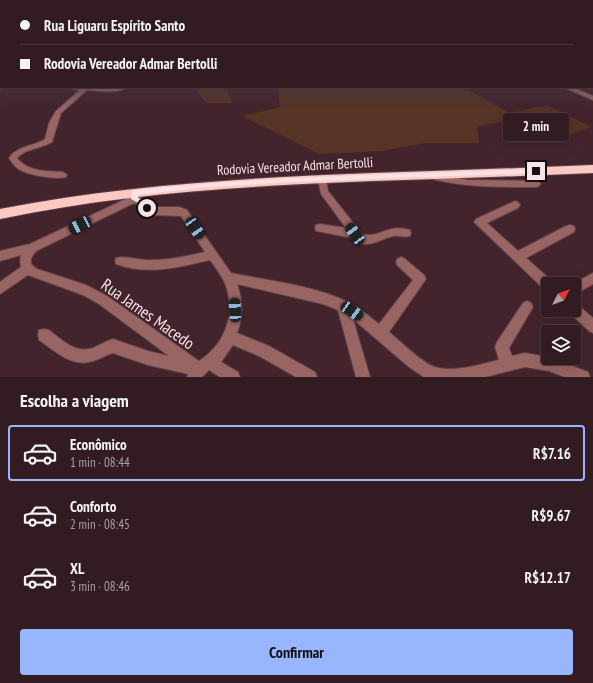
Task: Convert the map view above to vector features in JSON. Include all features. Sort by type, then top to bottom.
[{"type":"highway","points":[[536,171],[593,162]]},
{"type":"highway","name":"Rodovia Vereador Admar Bertolli","points":[[0,214],[82,199],[135,196],[252,182],[593,169]]},
{"type":"street","points":[[63,175],[34,172],[16,162],[13,158],[16,153],[42,145],[49,140],[53,123],[58,112],[86,88],[111,90],[120,88]]},
{"type":"street","points":[[568,88],[593,98]]},
{"type":"street","points":[[427,175],[453,182],[537,184]]},
{"type":"street","points":[[322,179],[324,192],[355,234],[364,240],[375,240],[397,230],[406,233]]},
{"type":"street","points":[[0,256],[32,248],[135,196],[151,211],[178,211],[184,213],[228,277],[233,289],[235,310],[234,326],[230,337],[221,352],[201,370],[148,358],[113,346],[86,356],[74,356],[44,335]]},
{"type":"street","points":[[515,205],[479,222],[541,279]]},
{"type":"street","points":[[320,228],[355,234]]},
{"type":"street","points":[[517,257],[570,229]]},
{"type":"street","points":[[0,289],[27,269],[25,263],[26,255],[32,248]]},
{"type":"street","points":[[120,261],[137,266],[156,266],[212,254]]},
{"type":"street","points":[[380,334],[420,279],[401,262]]},
{"type":"street","name":"Rua James Macedo","points":[[27,269],[34,273],[86,291],[103,300],[201,370],[232,377]]},
{"type":"street","points":[[228,277],[323,298],[343,306],[362,318],[414,362],[432,374],[465,375],[507,363],[535,360],[583,377]]},
{"type":"street","points":[[581,286],[593,278]]},
{"type":"street","points":[[343,306],[363,377]]},
{"type":"street","points":[[507,363],[502,347],[527,307]]},
{"type":"street","points":[[581,316],[593,327]]},
{"type":"street","points":[[230,337],[264,350],[310,377]]},
{"type":"shaded area","points":[[195,88],[227,88],[232,103],[206,103]]},
{"type":"shaded area","points":[[278,88],[465,88],[510,113],[547,105],[591,127],[567,135],[515,118],[477,127],[479,143],[425,143],[383,151],[319,154],[242,116],[280,107]]},
{"type":"route","points":[[147,208],[142,202],[134,199],[135,192],[252,182],[536,171]]}]
